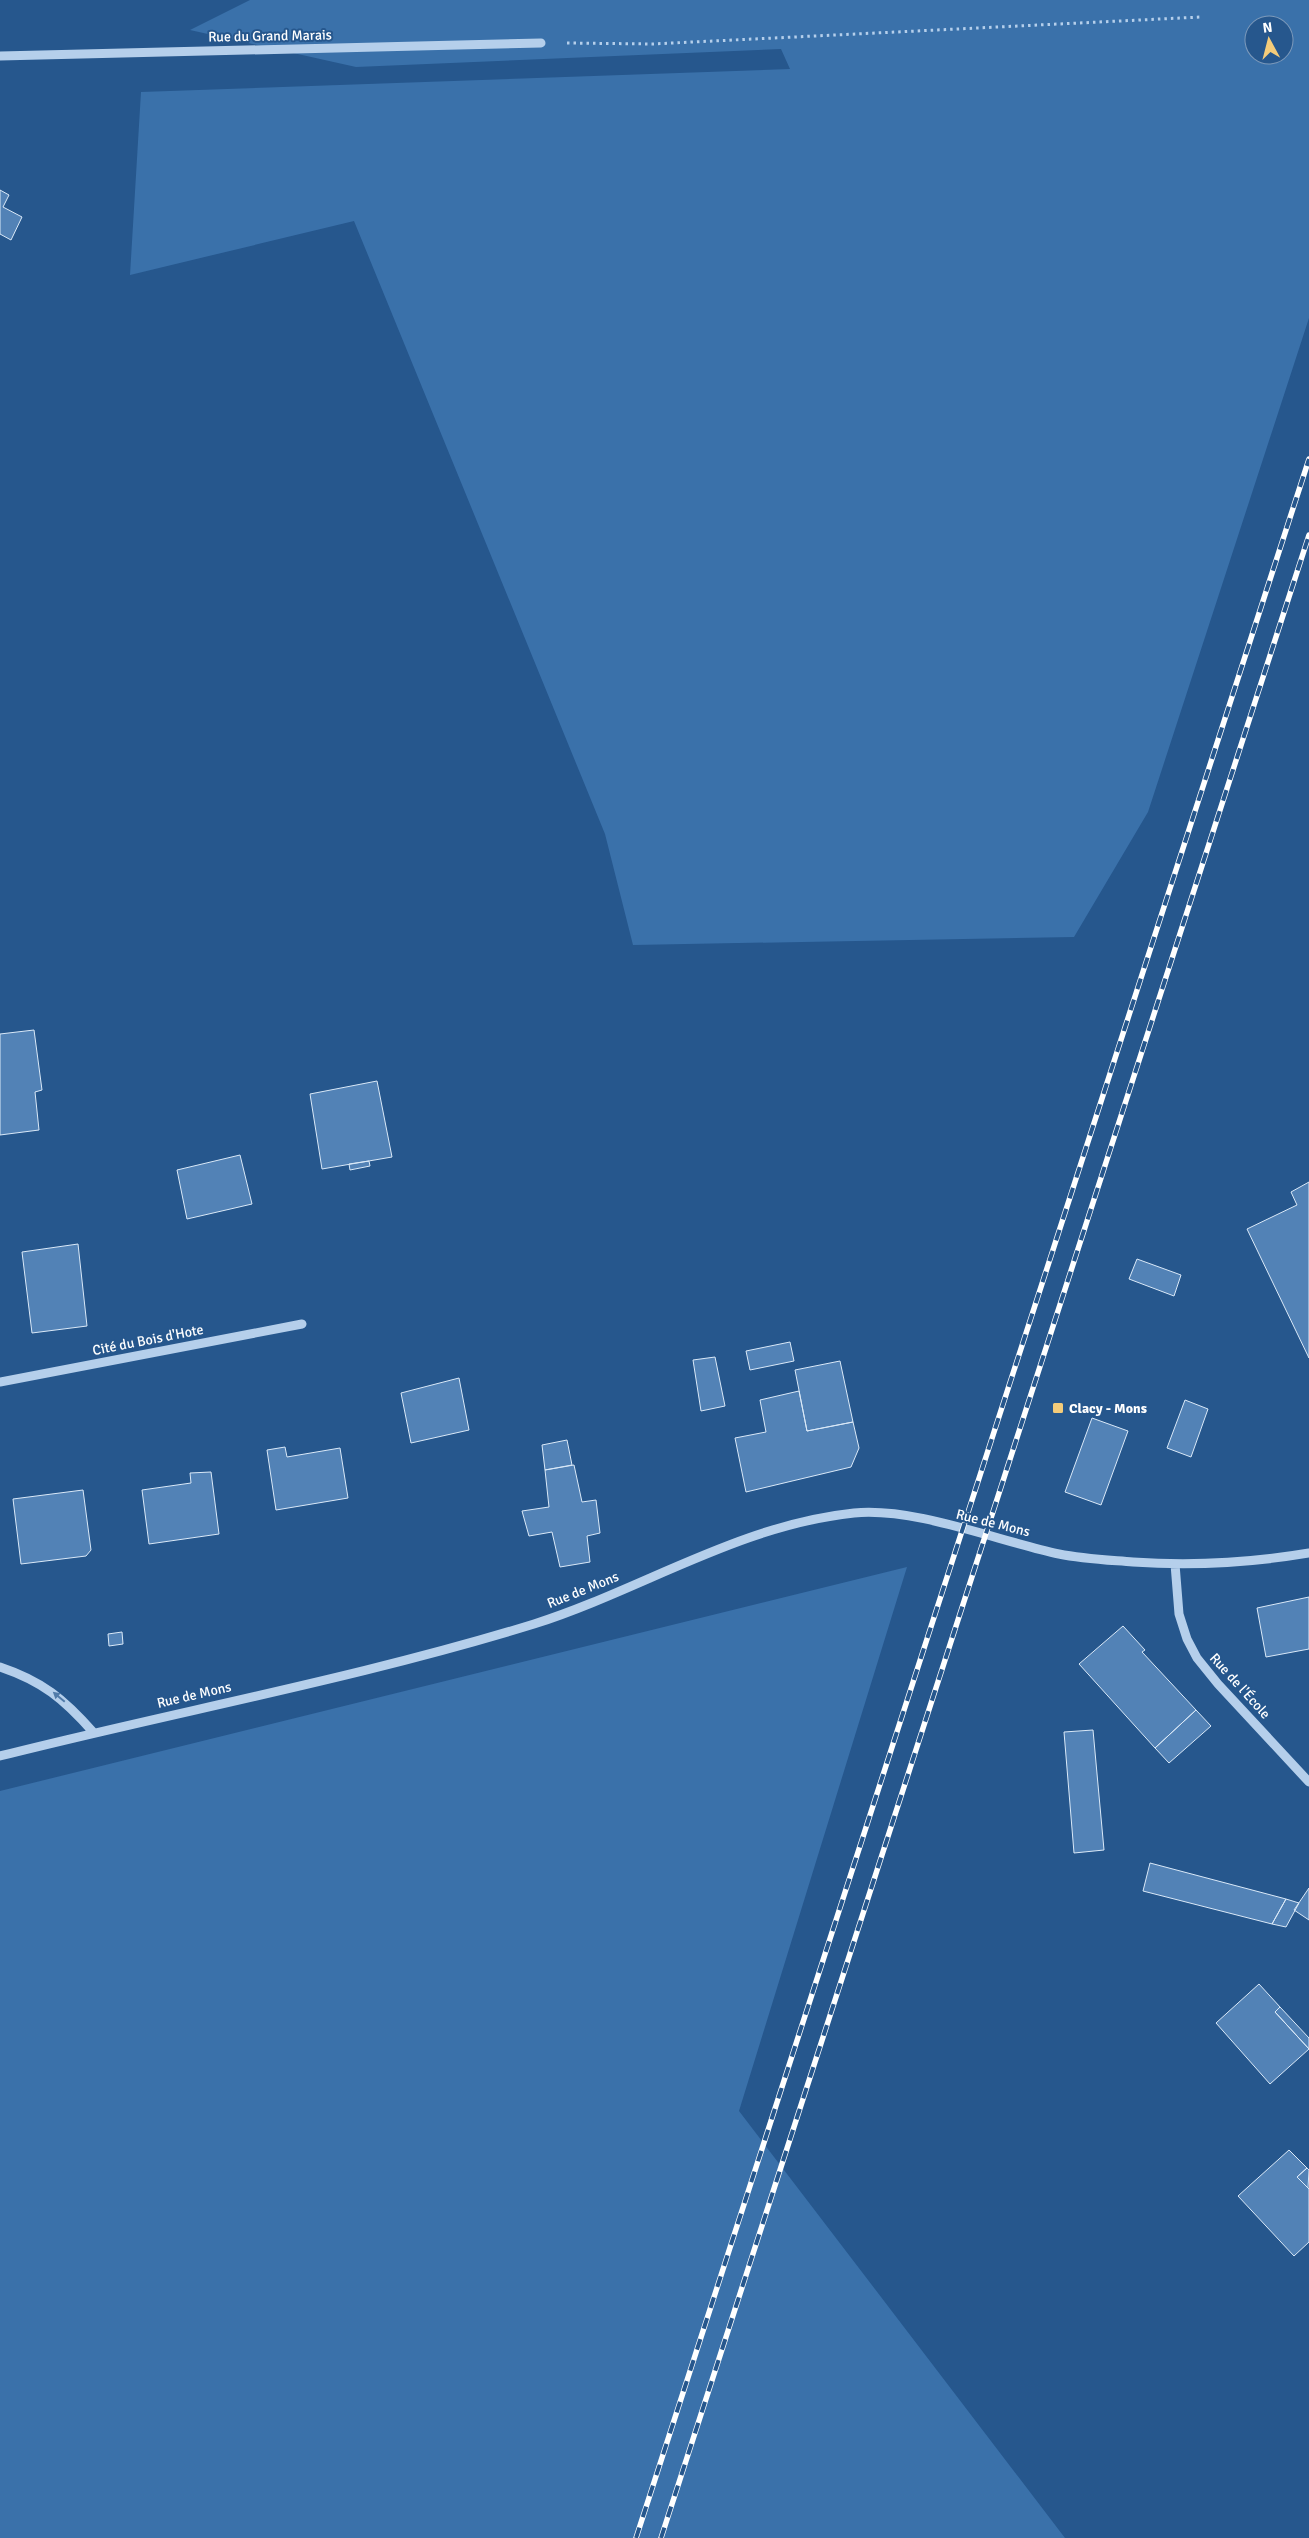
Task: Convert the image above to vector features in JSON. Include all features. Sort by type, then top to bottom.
[{"type":"street","name":"Rue du Grand Marais","points":[[0,56],[541,43]]},
{"type":"street","name":"Cité du Bois d'Hote","points":[[0,1382],[302,1324]]},
{"type":"street","name":"Rue de Mons","points":[[0,1756],[93,1732],[410,1660],[484,1639],[548,1619],[730,1544],[762,1533],[854,1513],[898,1514],[1062,1555],[1175,1564],[1213,1565],[1266,1560],[1309,1552]]},
{"type":"street","name":"Rue de l'École","points":[[1175,1564],[1179,1614],[1187,1639],[1197,1658],[1218,1684],[1309,1782]]},
{"type":"street","points":[[0,1667],[35,1681],[54,1692],[71,1707],[93,1732]]},
{"type":"path","points":[[541,43],[652,44],[1201,17]]},
{"type":"shaded area","points":[[250,0],[1309,0],[1309,318],[1148,812],[1074,937],[633,945],[605,834],[354,221],[130,275],[141,92],[790,69],[781,49],[356,67],[190,30]]},
{"type":"shaded area","points":[[907,1567],[739,2111],[1065,2538],[0,2538],[0,1791]]},
{"type":"building","points":[[0,190],[9,195],[3,207],[22,217],[11,240],[0,234]]},
{"type":"building","points":[[34,1030],[42,1090],[35,1092],[39,1130],[0,1135],[0,1034]]},
{"type":"building","points":[[377,1081],[392,1157],[322,1169],[310,1094]]},
{"type":"building","points":[[240,1155],[252,1204],[187,1219],[177,1170]]},
{"type":"building","points":[[369,1161],[370,1166],[350,1170],[349,1164]]},
{"type":"building","points":[[1309,1182],[1309,1358],[1247,1229],[1297,1205],[1291,1192]]},
{"type":"building","points":[[78,1244],[87,1326],[32,1333],[22,1252]]},
{"type":"building","points":[[1137,1259],[1181,1275],[1174,1296],[1129,1279]]},
{"type":"building","points":[[790,1342],[794,1361],[750,1370],[746,1351]]},
{"type":"building","points":[[715,1357],[725,1406],[701,1411],[693,1360]]},
{"type":"building","points":[[840,1361],[853,1422],[807,1431],[795,1370]]},
{"type":"building","points":[[459,1378],[469,1430],[411,1443],[401,1393]]},
{"type":"building","points":[[799,1391],[807,1431],[853,1422],[859,1448],[851,1467],[746,1492],[735,1438],[766,1432],[760,1400]]},
{"type":"building","points":[[1185,1400],[1208,1409],[1191,1457],[1167,1448]]},
{"type":"building","points":[[1092,1418],[1128,1431],[1101,1505],[1065,1492]]},
{"type":"building","points":[[567,1440],[572,1465],[545,1470],[542,1445]]},
{"type":"building","points":[[285,1447],[287,1457],[340,1448],[348,1498],[276,1510],[267,1450]]},
{"type":"building","points":[[574,1465],[582,1502],[596,1500],[600,1533],[587,1536],[590,1562],[560,1567],[552,1532],[529,1536],[522,1511],[549,1507],[545,1470]]},
{"type":"building","points":[[211,1472],[219,1534],[149,1544],[142,1490],[191,1483],[190,1473]]},
{"type":"building","points":[[83,1490],[91,1550],[86,1556],[21,1564],[13,1499]]},
{"type":"building","points":[[1309,1597],[1309,1649],[1266,1657],[1257,1608]]},
{"type":"building","points":[[1123,1626],[1145,1650],[1142,1652],[1196,1710],[1155,1748],[1079,1664]]},
{"type":"building","points":[[122,1632],[123,1644],[109,1646],[108,1634]]},
{"type":"building","points":[[1196,1710],[1211,1726],[1169,1763],[1155,1748]]},
{"type":"building","points":[[1093,1730],[1104,1850],[1074,1853],[1064,1732]]},
{"type":"building","points":[[1150,1863],[1286,1899],[1272,1924],[1143,1891]]},
{"type":"building","points":[[1309,1888],[1309,1920],[1294,1910]]},
{"type":"building","points":[[1286,1899],[1299,1903],[1286,1927],[1272,1924]]},
{"type":"building","points":[[1259,1984],[1280,2007],[1275,2012],[1309,2049],[1270,2084],[1216,2023]]},
{"type":"building","points":[[1280,2007],[1309,2038],[1309,2049],[1275,2012]]},
{"type":"building","points":[[1289,2150],[1307,2168],[1297,2177],[1309,2189],[1309,2242],[1294,2256],[1238,2196]]},
{"type":"building","points":[[1307,2168],[1309,2170],[1308,2188],[1297,2177]]},
{"type":"railway","points":[[636,2538],[1309,459]]},
{"type":"railway","points":[[661,2538],[1309,535]]},
{"type":"place","name":"Clacy - Mons","points":[[1058,1408]]}]
